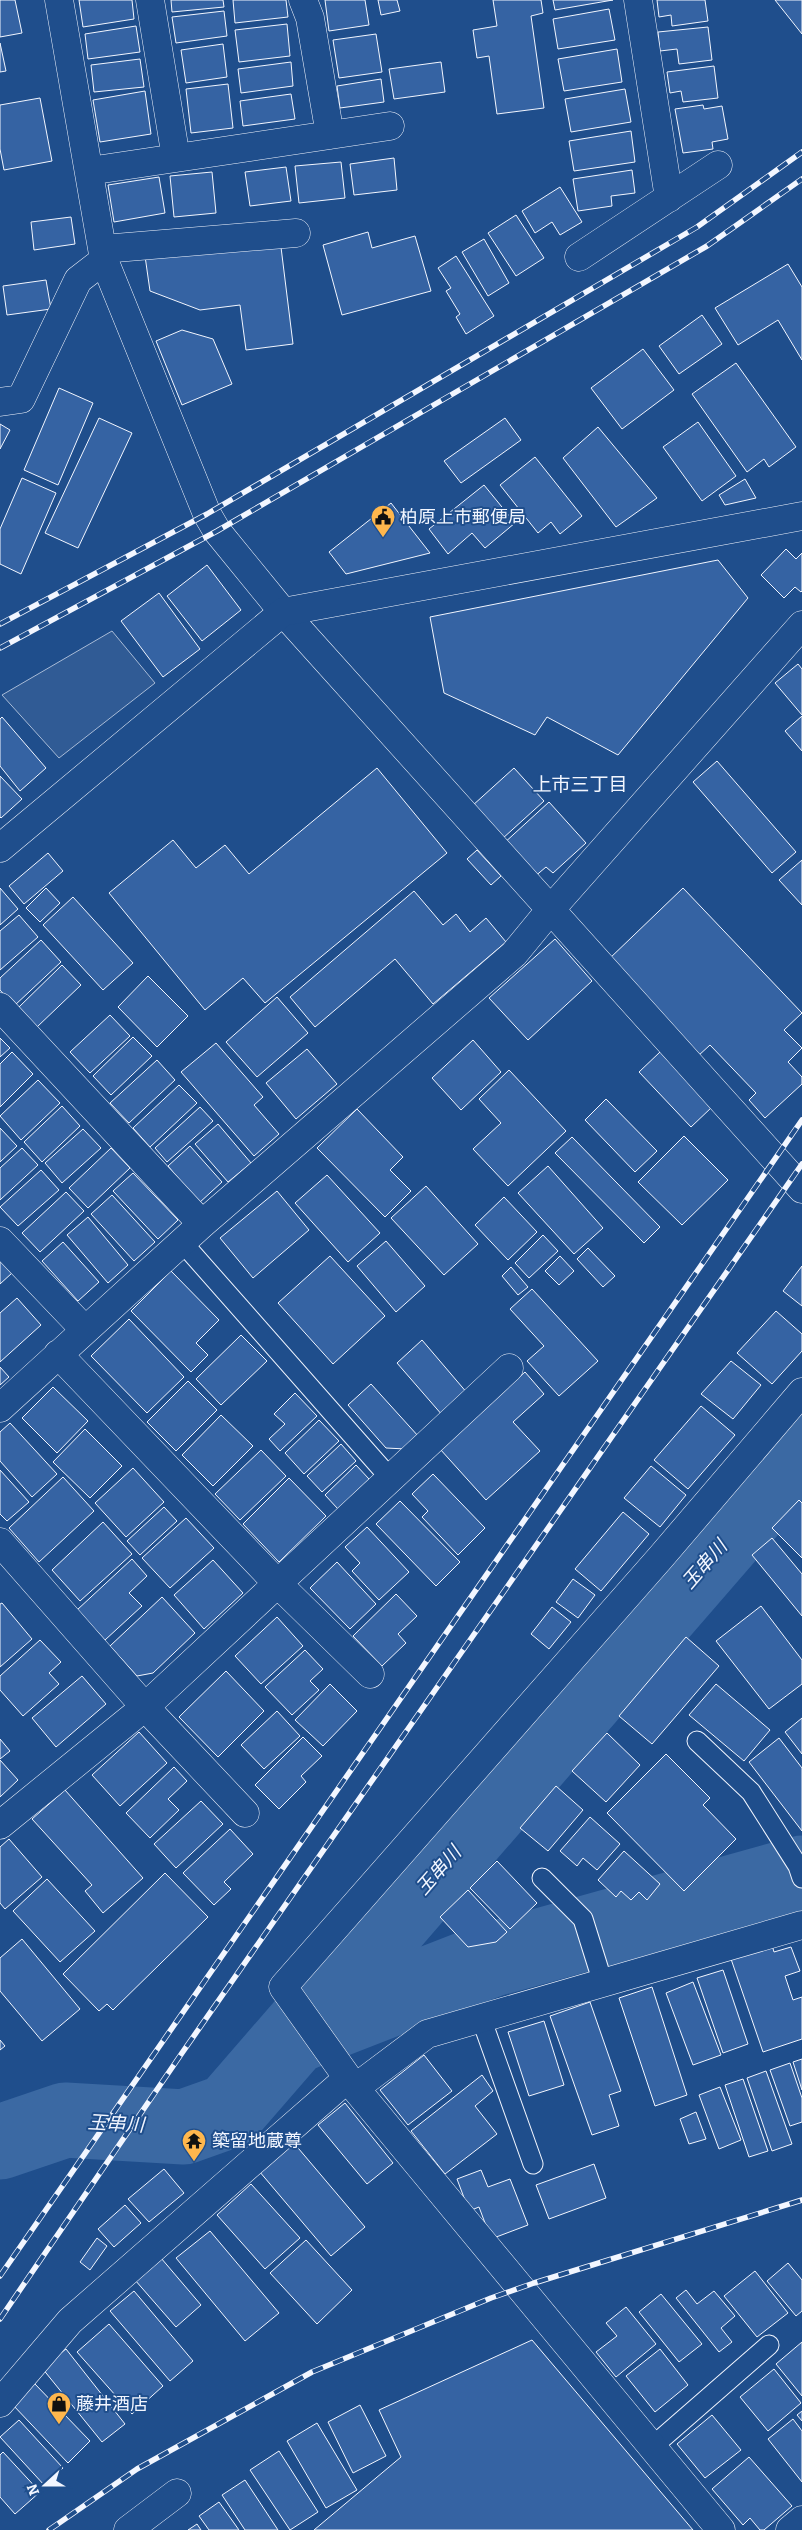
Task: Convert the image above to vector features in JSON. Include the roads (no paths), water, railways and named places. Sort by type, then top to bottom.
[{"type":"street","points":[[59,0],[104,255],[207,514],[217,531],[283,612],[802,1189]]},
{"type":"street","points":[[150,0],[176,158]]},
{"type":"street","points":[[303,0],[310,18],[330,135]]},
{"type":"street","points":[[638,0],[668,198]]},
{"type":"street","points":[[89,170],[390,126]]},
{"type":"street","points":[[579,256],[718,165]]},
{"type":"street","points":[[0,402],[21,399],[78,280],[104,255],[296,233]]},
{"type":"street","points":[[0,848],[283,612],[802,516]]},
{"type":"street","points":[[0,1408],[202,1224],[514,954],[550,909],[802,625]]},
{"type":"street","points":[[0,1007],[202,1224]]},
{"type":"street","points":[[0,1241],[85,1330]]},
{"type":"street","points":[[58,1354],[277,1583],[370,1674]]},
{"type":"street","points":[[0,1825],[145,1706],[509,1368]]},
{"type":"street","points":[[721,2530],[351,2083],[283,1987],[661,1557],[802,1392]]},
{"type":"street","points":[[0,1542],[145,1706],[245,1813]]},
{"type":"street","points":[[0,2403],[70,2321],[351,2083],[427,2034],[602,1981],[802,1926]]},
{"type":"street","points":[[128,2530],[177,2493]]},
{"type":"street","points":[[790,2530],[802,2520]]},
{"type":"lane","points":[[182,1242],[390,1478]]},
{"type":"lane","points":[[697,1741],[751,1792],[800,1872]]},
{"type":"lane","points":[[542,1878],[583,1918],[602,1981]]},
{"type":"lane","points":[[481,2018],[533,2164]]},
{"type":"lane","points":[[652,2447],[768,2344]]},
{"type":"waterway","name":"玉串川","points":[[0,2142],[65,2120],[184,2127],[229,2111],[802,1450]]},
{"type":"waterway","points":[[300,2034],[490,1960],[802,1873]]},
{"type":"railway","points":[[0,624],[207,514],[697,227],[802,152]]},
{"type":"railway","points":[[0,648],[217,531],[707,246],[802,179]]},
{"type":"railway","points":[[0,2276],[802,1120]]},
{"type":"railway","points":[[0,2319],[182,2053],[802,1164]]},
{"type":"railway","points":[[49,2530],[137,2469],[312,2372],[491,2298],[802,2200]]},
{"type":"place","name":"柏原上市郵便局","points":[[383,538]]},
{"type":"place","name":"築留地蔵尊","points":[[194,2162]]},
{"type":"place","name":"藤井酒店","points":[[59,2425]]},
{"type":"district","name":"上市三丁目","points":[[580,784]]}]
